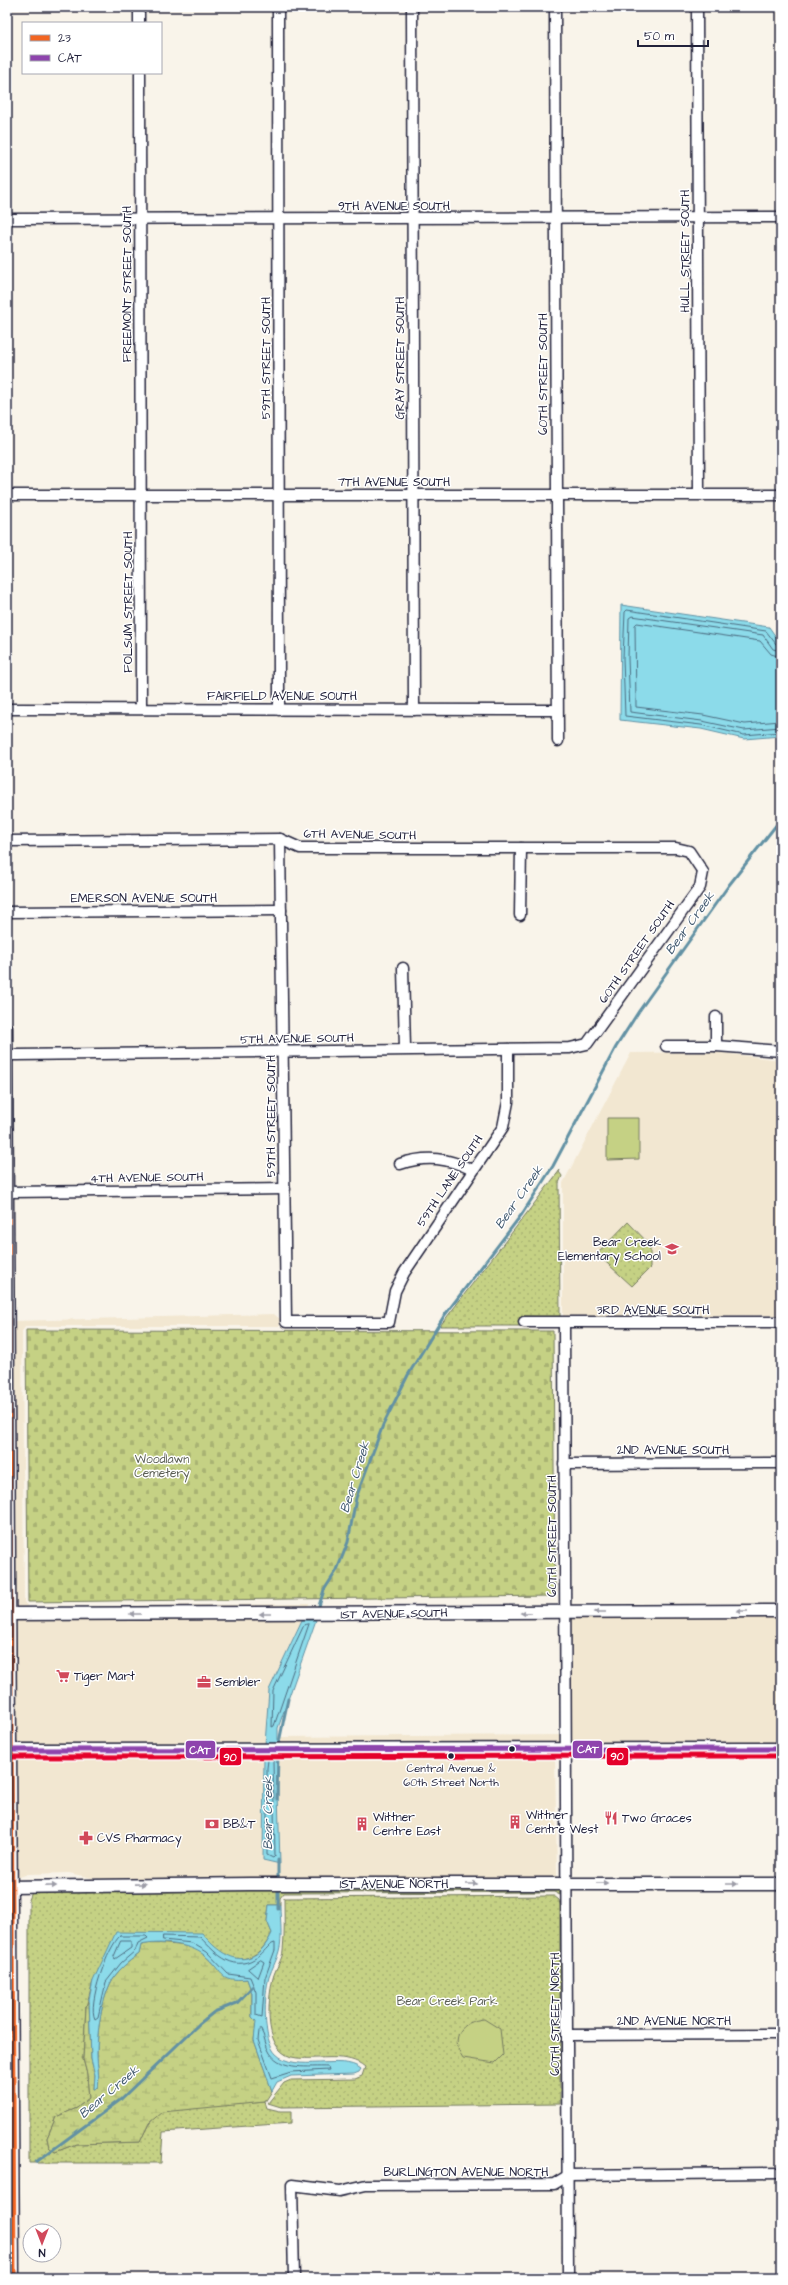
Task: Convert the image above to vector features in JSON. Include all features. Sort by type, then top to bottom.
[{"type":"main road","name":"1ST AVENUE SOUTH","points":[[9,1614],[333,1614],[781,1611]]},
{"type":"main road","points":[[8,1750],[781,1749]]},
{"type":"main road","name":"1ST AVENUE NORTH","points":[[10,1887],[263,1884],[781,1884]]},
{"type":"street","points":[[139,7],[139,22]]},
{"type":"street","name":"59TH STREET SOUTH","points":[[278,7],[280,495],[279,710]]},
{"type":"street","name":"GRAY STREET SOUTH","points":[[412,7],[414,710]]},
{"type":"street","name":"60TH STREET SOUTH","points":[[554,7],[558,741]]},
{"type":"street","name":"HULL STREET SOUTH","points":[[697,7],[699,494]]},
{"type":"street","name":"FREEMONT STREET SOUTH","points":[[140,74],[140,496]]},
{"type":"street","name":"9TH AVENUE SOUTH","points":[[7,219],[781,217]]},
{"type":"street","name":"7TH AVENUE SOUTH","points":[[7,495],[781,495]]},
{"type":"street","name":"FOLSUM STREET SOUTH","points":[[140,496],[141,708]]},
{"type":"street","name":"FAIRFIELD AVENUE SOUTH","points":[[7,709],[141,708],[279,710],[557,710]]},
{"type":"street","name":"59TH STREET SOUTH","points":[[280,839],[284,1053],[286,1322]]},
{"type":"street","name":"6TH AVENUE SOUTH","points":[[7,841],[280,839],[300,848],[676,848],[689,851],[703,872]]},
{"type":"street","points":[[520,915],[521,848]]},
{"type":"street","name":"60TH STREET SOUTH","points":[[587,1044],[700,887],[703,872]]},
{"type":"street","name":"EMERSON AVENUE SOUTH","points":[[7,912],[281,910]]},
{"type":"street","points":[[403,968],[406,1048]]},
{"type":"street","points":[[716,1017],[716,1046]]},
{"type":"street","points":[[7,1028],[9,1192],[8,1750],[11,2190],[14,2278]]},
{"type":"street","name":"5TH AVENUE SOUTH","points":[[7,1055],[284,1053],[406,1048],[570,1048],[587,1044]]},
{"type":"street","points":[[666,1046],[716,1046],[781,1051]]},
{"type":"street","name":"59TH LANE SOUTH","points":[[286,1322],[389,1322],[395,1291],[404,1273],[503,1127],[508,1102],[508,1049]]},
{"type":"street","points":[[400,1164],[417,1159],[442,1158],[456,1161],[474,1170]]},
{"type":"street","name":"4TH AVENUE SOUTH","points":[[9,1192],[285,1189]]},
{"type":"street","name":"3RD AVENUE SOUTH","points":[[524,1322],[781,1322]]},
{"type":"street","name":"60TH STREET SOUTH","points":[[564,1323],[567,1749]]},
{"type":"street","name":"2ND AVENUE SOUTH","points":[[564,1464],[781,1463]]},
{"type":"street","name":"60TH STREET NORTH","points":[[567,1749],[568,2278]]},
{"type":"street","name":"2ND AVENUE NORTH","points":[[568,2035],[781,2034]]},
{"type":"street","name":"BURLINGTON AVENUE NORTH","points":[[294,2278],[292,2185],[340,2190],[366,2185],[554,2184],[569,2175],[781,2173]]},
{"type":"shaded area","name":"Bear Creek Elementary School","points":[[713,1052],[781,1060],[781,1315],[563,1316],[563,1183],[631,1053]]},
{"type":"shaded area","points":[[274,1314],[281,1320],[281,1326],[26,1326],[22,1331],[24,1602],[28,1607],[309,1604],[307,1609],[15,1609],[14,1321]]},
{"type":"shaded area","points":[[781,1617],[781,1743],[572,1744],[570,1618]]},
{"type":"shaded area","points":[[15,1619],[302,1620],[296,1633],[265,1744],[15,1745]]},
{"type":"shaded area","points":[[562,1735],[562,1744],[278,1744],[278,1737]]},
{"type":"shaded area","points":[[264,1755],[263,1860],[279,1864],[277,1755],[555,1755],[557,1878],[101,1880],[69,1873],[28,1874],[17,1878],[15,1756]]},
{"type":"green space","points":[[607,1118],[639,1118],[639,1159],[607,1160]]},
{"type":"green space","points":[[560,1170],[559,1172],[562,1176],[559,1183],[560,1317],[520,1316],[519,1326],[440,1326]]},
{"type":"green space","points":[[628,1222],[650,1245],[650,1268],[632,1286],[597,1254]]},
{"type":"green space","name":"Woodlawn Cemetery","points":[[26,1330],[553,1331],[555,1596],[28,1602]]},
{"type":"green space","points":[[145,1890],[559,1890],[560,1895],[554,1892],[284,1893],[280,1898],[280,1905],[269,1905],[267,1921],[272,1933],[260,1951],[253,1956],[237,1959],[228,1956],[211,1944],[93,1981],[86,2007],[83,2059],[87,2074],[89,2098],[77,2108],[56,2117],[47,2138],[49,2147],[55,2152],[76,2144],[140,2142],[148,2126],[157,2115],[161,2112],[179,2108],[265,2102],[267,2108],[280,2111],[291,2111],[291,2123],[163,2132],[161,2163],[29,2163],[29,1900],[32,1892]]},
{"type":"green space","name":"Bear Creek Park","points":[[554,1896],[559,1900],[560,1905],[560,2104],[281,2107],[268,2103],[284,2083],[291,2080],[355,2079],[362,2076],[365,2067],[358,2062],[342,2058],[297,2058],[286,2055],[278,2048],[273,2038],[270,2026],[269,2001],[275,1971],[283,1953],[284,1898]]},
{"type":"green space","points":[[152,1943],[190,1947],[205,1956],[229,1977],[247,1979],[252,1993],[252,2017],[257,2020],[254,2040],[272,2091],[265,2102],[162,2112],[149,2123],[140,2142],[76,2144],[55,2152],[49,2147],[47,2138],[56,2117],[77,2108],[89,2098],[87,2074],[83,2059],[86,2007],[89,1999],[91,2059],[95,2075],[94,2089],[98,2088],[99,2079],[97,2054],[100,2018],[110,1984],[119,1971],[139,1954],[141,1945]]},
{"type":"green space","points":[[484,2019],[500,2029],[503,2055],[495,2063],[463,2058],[457,2043],[460,2031],[464,2027],[476,2020]]},
{"type":"water","points":[[621,605],[769,627],[781,644],[781,736],[744,739],[701,729],[620,720]]},
{"type":"water","points":[[302,1620],[316,1620],[278,1728],[278,1744],[265,1744],[269,1690]]},
{"type":"water","points":[[264,1755],[277,1755],[280,1864],[263,1860]]},
{"type":"water","points":[[269,1905],[280,1905],[281,1928],[280,1946],[267,1985],[265,2006],[266,2028],[271,2047],[276,2054],[285,2060],[295,2063],[343,2063],[353,2065],[361,2069],[359,2072],[354,2074],[291,2076],[277,2082],[272,2091],[254,2040],[256,2021],[252,2017],[252,1993],[247,1979],[230,1979],[225,1977],[204,1955],[198,1951],[174,1944],[156,1943],[141,1945],[139,1954],[119,1971],[110,1984],[104,2000],[100,2018],[97,2046],[99,2083],[98,2088],[94,2089],[95,2075],[91,2059],[89,1999],[93,1981],[116,1932],[202,1933],[211,1943],[229,1956],[248,1958],[257,1954],[265,1946],[272,1933],[267,1921]]},
{"type":"waterway","name":"Bear Creek","points":[[318,1609],[324,1590],[337,1570],[348,1542],[356,1498],[383,1425],[408,1375],[444,1316],[522,1214],[553,1166],[616,1047],[639,1011],[729,885],[781,819]]},
{"type":"waterway","name":"Bear Creek","points":[[278,1747],[288,1699]]},
{"type":"waterway","name":"Bear Creek","points":[[277,1799],[278,1752]]},
{"type":"waterway","name":"Bear Creek","points":[[278,1860],[278,1881]]},
{"type":"waterway","name":"Bear Creek","points":[[278,1886],[278,1909]]},
{"type":"waterway","name":"Bear Creek","points":[[36,2162],[120,2100],[199,2024],[214,2012],[237,2003],[253,1986]]},
{"type":"transit line","name":"23","points":[[7,1028],[14,2278]]},
{"type":"transit line","name":"CAT","points":[[7,1750],[781,1749]]},
{"type":"transit line","name":"90","points":[[7,1757],[781,1756]]},
{"type":"place","name":"Bear Creek Elementary School","points":[[672,1249]]},
{"type":"place","name":"Tiger Mart","points":[[63,1676]]},
{"type":"place","name":"Sembler","points":[[204,1682]]},
{"type":"place","name":"Central Avenue & 60th Street North","points":[[451,1756]]},
{"type":"place","name":"Two Graces","points":[[611,1818]]},
{"type":"place","name":"Wittner Centre West","points":[[515,1822]]},
{"type":"place","name":"BB&T","points":[[212,1824]]},
{"type":"place","name":"Wittner Centre East","points":[[362,1824]]},
{"type":"place","name":"CVS Pharmacy","points":[[86,1838]]}]
